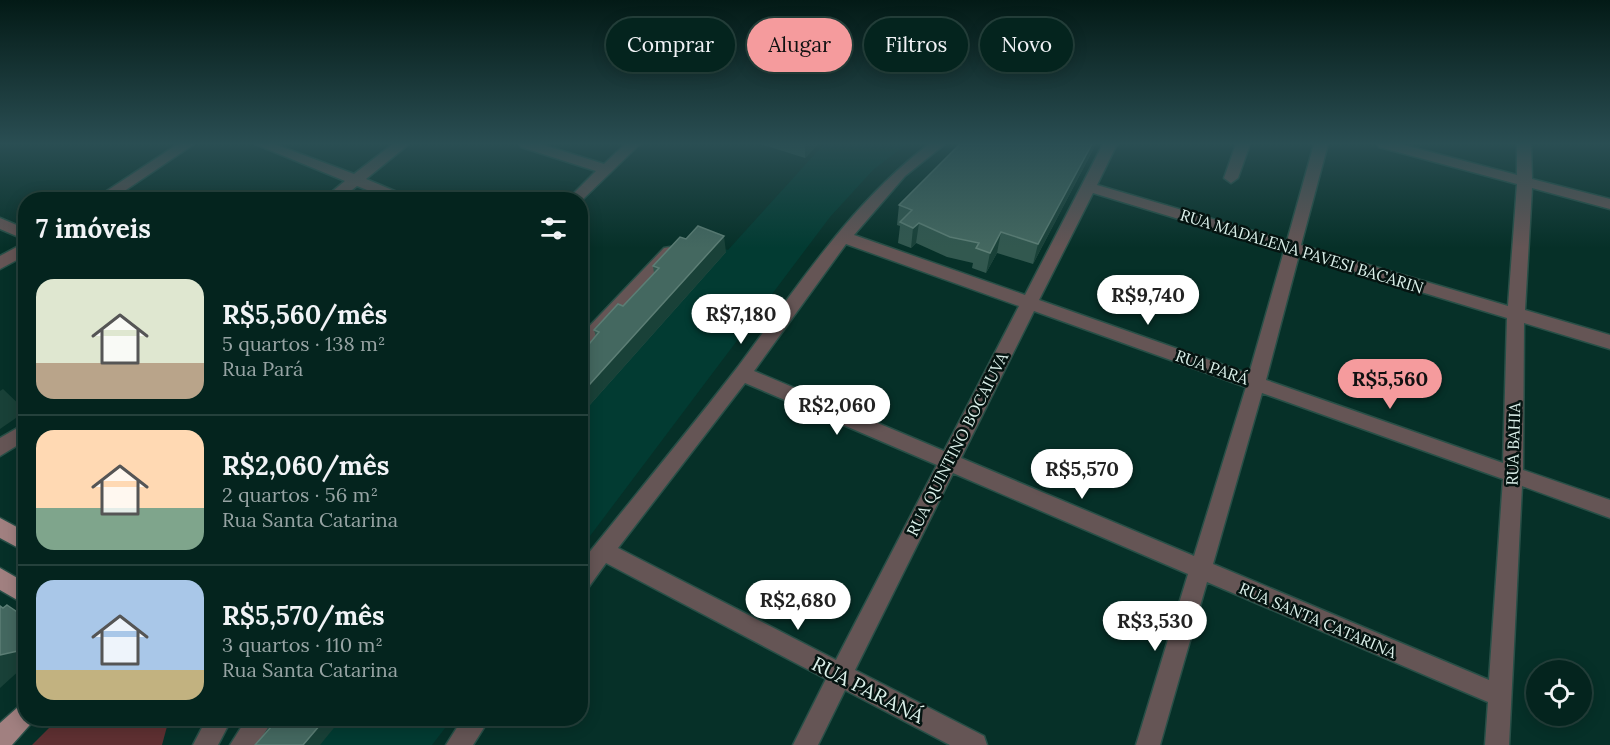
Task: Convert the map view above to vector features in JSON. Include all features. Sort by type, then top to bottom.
[{"type":"main road","points":[[0,527],[18,538]]},
{"type":"main road","points":[[0,578],[18,590]]},
{"type":"main road","points":[[0,740],[18,723]]},
{"type":"street","points":[[112,192],[133,179]]},
{"type":"street","points":[[339,192],[356,179]]},
{"type":"street","points":[[359,179],[390,192]]},
{"type":"street","points":[[582,192],[596,179]]},
{"type":"street","points":[[588,570],[742,374],[843,237],[895,179]]},
{"type":"street","name":"RUA QUINTINO BOCAIUVA","points":[[805,745],[1092,179]]},
{"type":"street","points":[[1148,745],[1202,571],[1311,179]]},
{"type":"street","points":[[1516,179],[1610,204]]},
{"type":"street","name":"RUA BAHIA","points":[[1497,745],[1498,695],[1513,473],[1516,316],[1525,181]]},
{"type":"street","name":"RUA MADALENA PAVESI BACARIN","points":[[1088,187],[1516,316],[1610,342]]},
{"type":"street","points":[[0,223],[18,231]]},
{"type":"street","name":"RUA PARÁ","points":[[843,237],[1610,509]]},
{"type":"street","points":[[588,340],[680,242]]},
{"type":"street","points":[[0,263],[18,252]]},
{"type":"street","name":"RUA SANTA CATARINA","points":[[742,374],[948,464],[1498,695]]},
{"type":"street","points":[[0,448],[18,436]]},
{"type":"street","name":"RUA PARANÁ","points":[[603,550],[975,745]]},
{"type":"street","points":[[205,745],[216,726]]},
{"type":"street","points":[[242,745],[254,726]]},
{"type":"street","points":[[458,745],[472,726]]},
{"type":"shaded area","points":[[793,179],[865,179],[830,217],[588,539],[588,350],[690,238],[728,250]]},
{"type":"shaded area","points":[[51,726],[167,726],[162,745],[32,745]]},
{"type":"shaded area","points":[[271,726],[447,726],[432,745],[254,745]]},
{"type":"building","points":[[925,179],[1073,179],[1038,244],[1001,232],[990,253],[976,248],[979,243],[950,237],[919,223],[913,228],[900,222],[912,210],[899,205]]},
{"type":"building","points":[[698,226],[724,236],[588,386],[588,345],[599,332],[594,330],[618,304],[623,306],[659,268],[653,266],[680,237],[686,239]]},
{"type":"building","points":[[7,605],[18,613],[18,651],[0,655],[0,606],[3,608]]},
{"type":"building","points":[[272,726],[319,726],[303,745],[255,745]]}]
